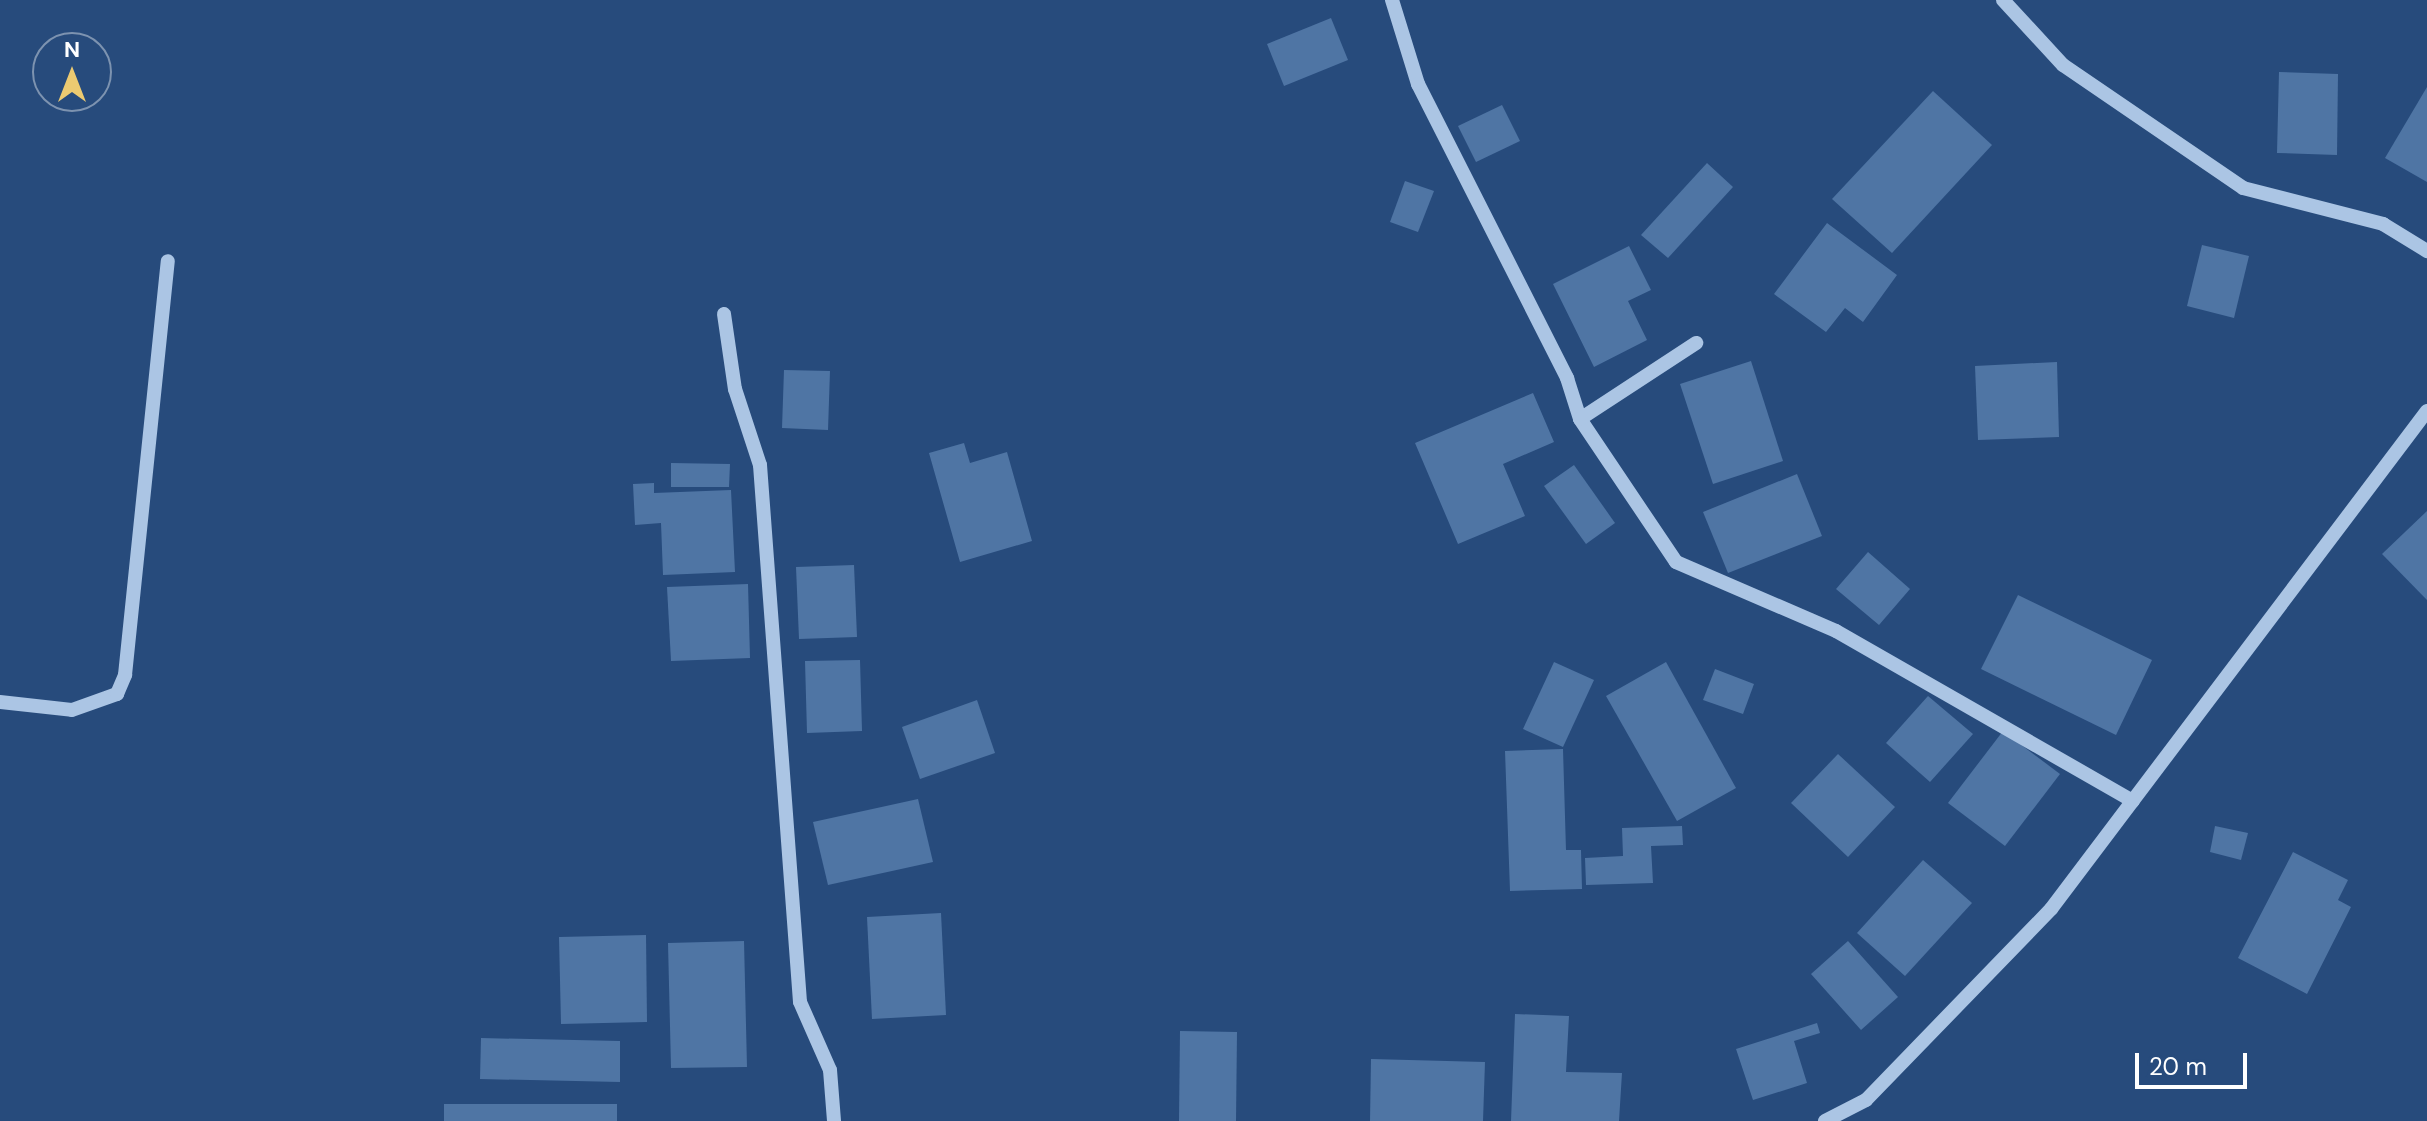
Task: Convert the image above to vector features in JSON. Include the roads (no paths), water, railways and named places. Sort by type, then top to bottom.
[{"type":"street","points":[[1392,0],[1418,84],[1567,378],[1580,419],[1676,562],[1836,631],[2133,801]]},
{"type":"street","points":[[2003,0],[2063,65],[2243,188],[2383,224],[2427,251]]},
{"type":"street","points":[[0,702],[72,710],[117,694],[125,675],[168,261]]},
{"type":"street","points":[[724,314],[735,389],[760,465],[800,1002],[830,1070],[834,1121]]},
{"type":"street","points":[[1580,419],[1696,343]]},
{"type":"street","points":[[1825,1121],[1866,1100],[2019,943],[2133,801],[2427,411]]}]
